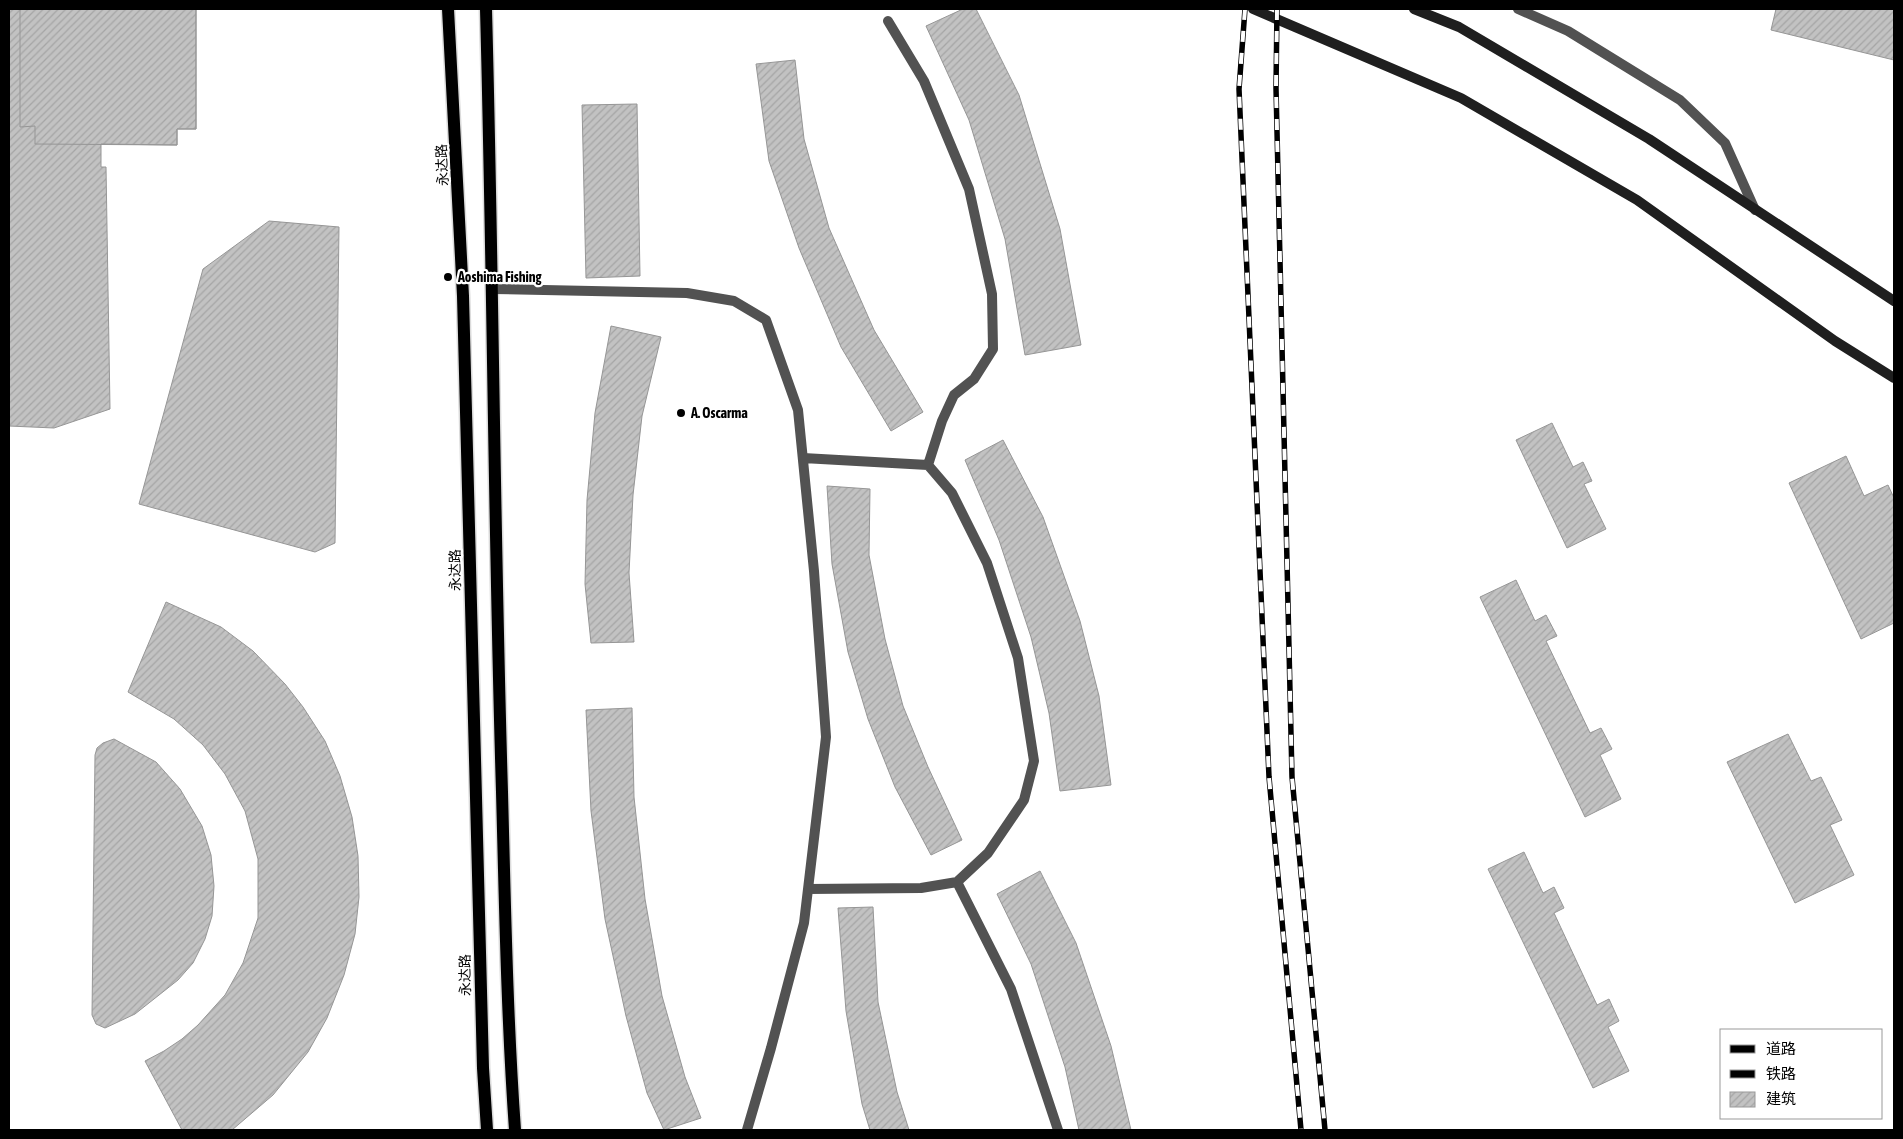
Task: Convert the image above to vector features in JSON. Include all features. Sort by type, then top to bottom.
[{"type":"main road","name":"永达路","points":[[448,9],[463,296],[483,1068],[487,1130]]},
{"type":"main road","points":[[486,9],[493,289],[494,468],[502,782],[510,1056],[515,1130]]},
{"type":"main road","points":[[1253,9],[1461,98],[1637,200],[1835,341],[1894,378]]},
{"type":"main road","points":[[1414,9],[1459,27],[1648,139],[1894,301]]},
{"type":"street","points":[[1518,9],[1568,30],[1680,100],[1725,143],[1755,210]]},
{"type":"street","points":[[888,22],[924,81],[969,189],[992,294],[993,349],[974,379],[954,395],[942,421],[928,465]]},
{"type":"street","points":[[493,289],[688,293],[734,301],[766,320],[798,410],[814,571],[826,736],[804,923],[747,1130]]},
{"type":"street","points":[[803,458],[928,465],[952,493],[987,563],[1018,658],[1034,761],[1024,800],[988,853],[957,882],[921,888],[808,889]]},
{"type":"street","points":[[957,882],[1011,989],[1058,1130]]},
{"type":"building","points":[[9,9],[196,9],[196,129],[177,129],[177,145],[101,144],[101,167],[106,167],[110,409],[54,428],[9,426]]},
{"type":"building","points":[[20,9],[196,9],[196,129],[177,129],[177,145],[35,144],[35,126],[20,127]]},
{"type":"building","points":[[963,9],[976,9],[1019,95],[1060,229],[1081,345],[1025,355],[1005,239],[969,120],[926,26]]},
{"type":"building","points":[[1776,9],[1894,9],[1894,60],[1771,30]]},
{"type":"building","points":[[795,60],[804,139],[829,228],[874,330],[923,412],[891,431],[841,347],[799,248],[769,161],[756,64]]},
{"type":"building","points":[[637,104],[640,276],[586,278],[582,105]]},
{"type":"building","points":[[269,221],[339,227],[335,543],[315,552],[139,504],[203,269]]},
{"type":"building","points":[[611,326],[661,337],[642,416],[633,495],[629,573],[634,642],[591,643],[585,584],[587,500],[595,413]]},
{"type":"building","points":[[1552,423],[1573,467],[1583,462],[1592,481],[1584,484],[1606,529],[1567,548],[1516,440]]},
{"type":"building","points":[[1003,440],[1043,517],[1080,621],[1099,696],[1111,785],[1060,791],[1049,713],[1031,637],[999,540],[965,460]]},
{"type":"building","points":[[1846,456],[1864,496],[1888,485],[1894,498],[1894,623],[1861,639],[1789,483]]},
{"type":"building","points":[[827,486],[870,489],[869,555],[885,639],[903,706],[928,767],[962,840],[931,855],[895,787],[868,719],[848,652],[832,564]]},
{"type":"building","points":[[1516,580],[1535,621],[1546,615],[1557,636],[1546,641],[1590,733],[1601,728],[1612,749],[1600,755],[1621,799],[1585,817],[1480,597]]},
{"type":"building","points":[[166,602],[221,627],[253,651],[285,684],[303,707],[325,741],[340,776],[352,817],[358,856],[359,897],[355,934],[344,975],[327,1018],[308,1052],[273,1095],[232,1130],[182,1130],[145,1061],[182,1039],[198,1025],[225,995],[243,963],[258,918],[258,859],[245,811],[225,774],[203,745],[174,719],[128,692]]},
{"type":"building","points":[[632,708],[634,797],[645,899],[662,996],[685,1077],[701,1118],[664,1130],[647,1093],[626,1016],[605,919],[591,811],[586,710]]},
{"type":"building","points":[[1788,734],[1811,781],[1821,777],[1842,820],[1830,825],[1854,875],[1795,903],[1727,762]]},
{"type":"building","points":[[114,739],[156,762],[180,789],[202,826],[211,855],[214,886],[212,916],[205,939],[193,963],[178,980],[135,1014],[105,1028],[96,1024],[92,1015],[95,755],[97,748],[103,743]]},
{"type":"building","points":[[1524,852],[1543,893],[1554,887],[1564,908],[1554,913],[1597,1005],[1609,999],[1619,1021],[1608,1027],[1629,1071],[1593,1088],[1488,869]]},
{"type":"building","points":[[1040,871],[1076,943],[1111,1046],[1131,1130],[1079,1130],[1065,1067],[1031,964],[997,894]]},
{"type":"building","points":[[873,907],[878,1002],[897,1092],[909,1130],[870,1130],[862,1104],[846,1011],[838,908]]},
{"type":"railway","points":[[1245,9],[1239,89],[1269,777],[1301,1130]]},
{"type":"railway","points":[[1277,9],[1276,88],[1292,777],[1325,1130]]},
{"type":"place","name":"Aoshima Fishing","points":[[448,277]]},
{"type":"place","name":"A. Oscarma","points":[[681,413]]}]
